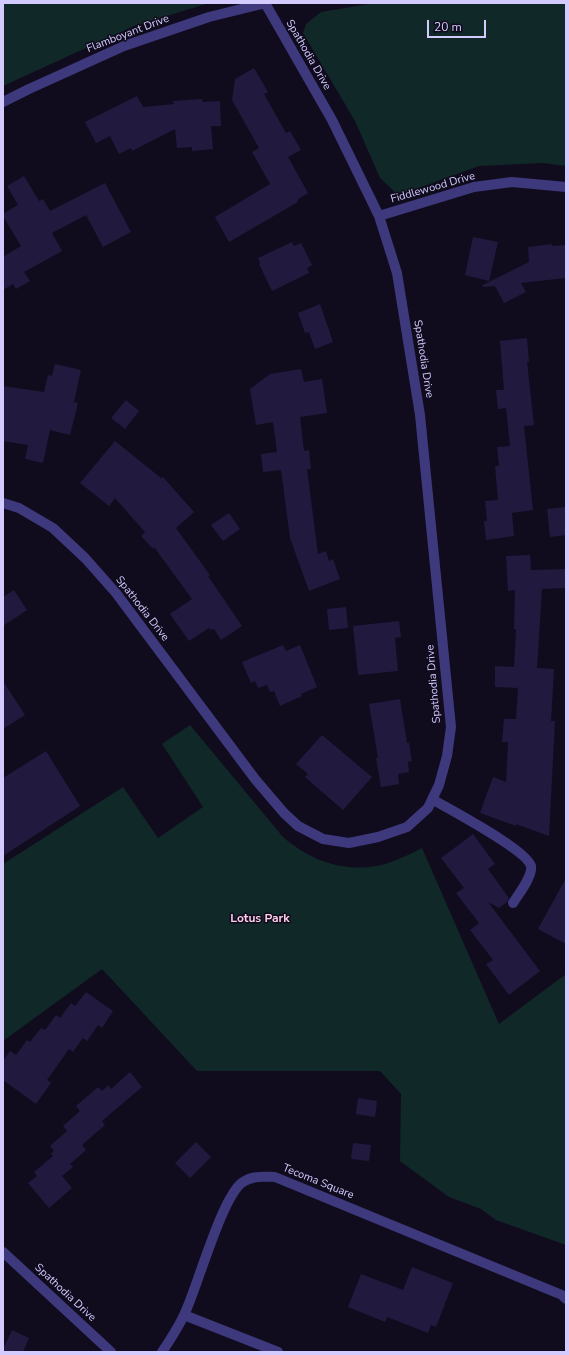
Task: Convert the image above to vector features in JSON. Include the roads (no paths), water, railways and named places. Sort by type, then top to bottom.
[{"type":"street","name":"Flamboyant Drive","points":[[3,102],[124,46],[209,17],[266,3]]},
{"type":"street","name":"Spathodia Drive","points":[[3,503],[19,508],[53,528],[85,558],[116,593],[256,779],[284,813],[298,826],[323,839],[349,843],[371,839],[407,827],[428,808],[439,785],[447,756],[450,719],[420,416],[397,273],[379,216],[332,120],[266,3]]},
{"type":"street","name":"Fiddlewood Drive","points":[[379,216],[474,187],[512,182],[566,187]]},
{"type":"street","points":[[432,800],[511,845],[526,857],[531,866],[531,874],[513,904]]},
{"type":"street","name":"Tecoma Square","points":[[162,1352],[184,1315],[230,1198],[241,1182],[254,1177],[275,1177],[562,1295],[566,1299]]},
{"type":"street","name":"Spathodia Drive","points":[[3,1252],[110,1352]]},
{"type":"street","points":[[184,1315],[278,1352]]},
{"type":"district","name":"Lotus Park","points":[[260,919]]}]
